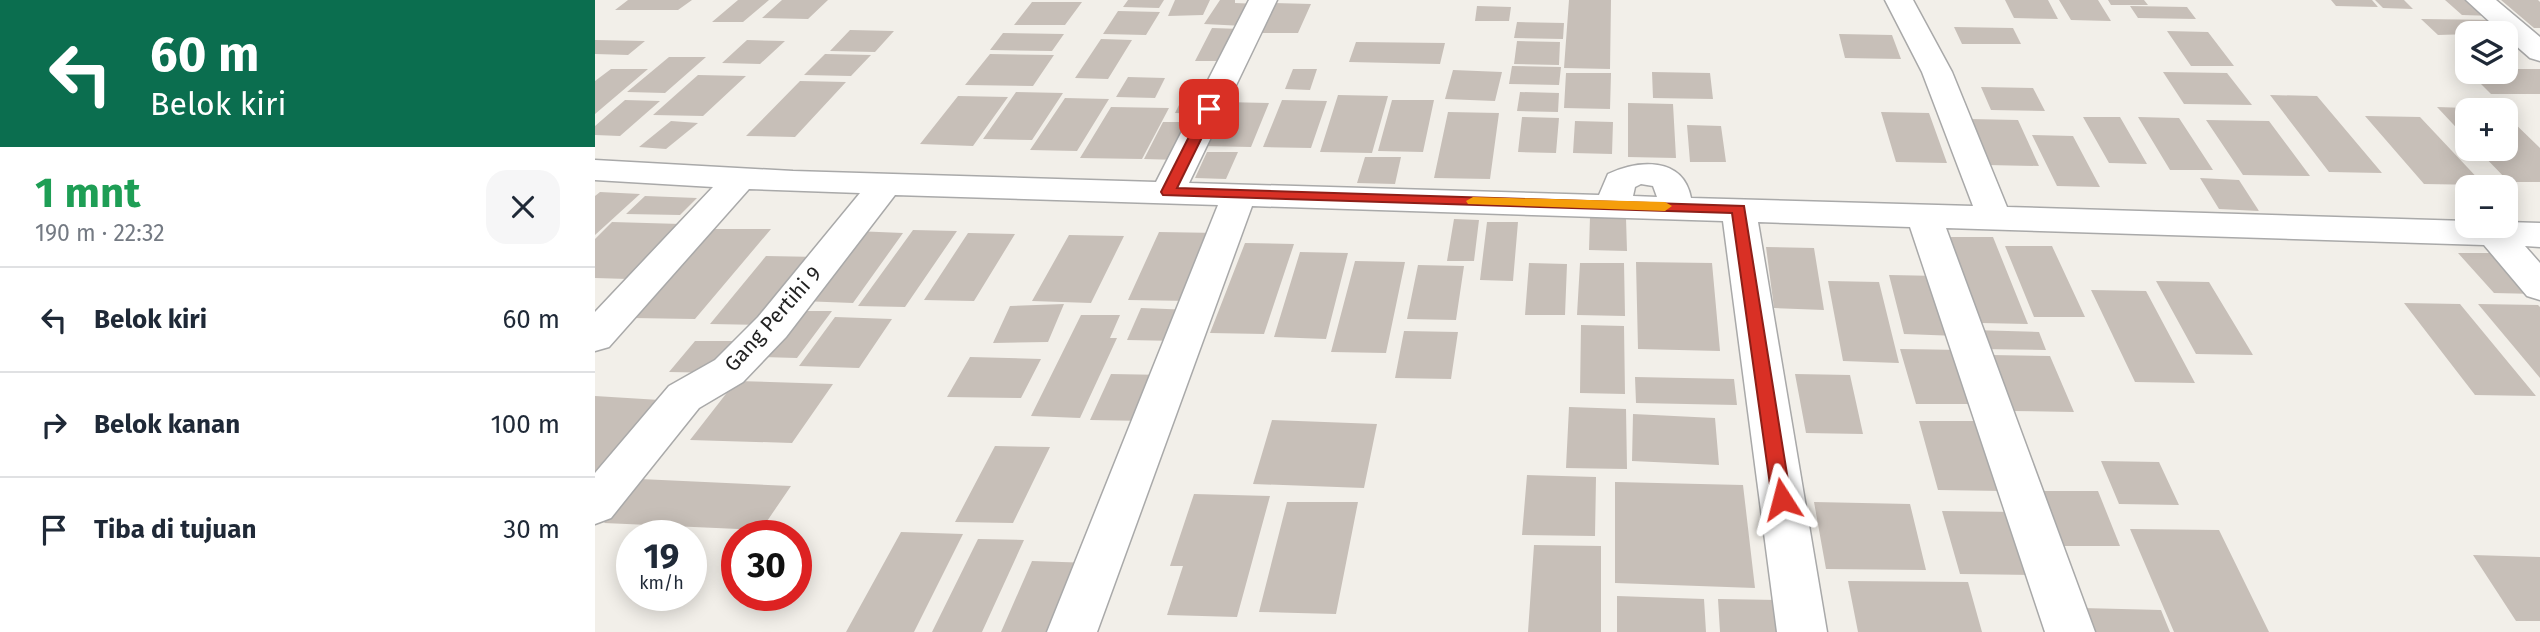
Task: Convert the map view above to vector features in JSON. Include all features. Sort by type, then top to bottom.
[{"type":"street","points":[[1168,192],[1263,0]]},
{"type":"street","points":[[1899,0],[1937,72],[1994,217]]},
{"type":"street","points":[[2480,0],[2540,52]]},
{"type":"street","points":[[595,170],[886,184],[2455,232]]},
{"type":"street","points":[[595,337],[741,177]]},
{"type":"street","name":"Gang Pertihi 9","points":[[595,505],[684,397],[729,371],[772,327],[886,184]]},
{"type":"street","points":[[1072,632],[1239,195]]},
{"type":"street","points":[[1739,209],[1803,632]]},
{"type":"street","points":[[1924,215],[2070,632]]},
{"type":"street","points":[[2518,234],[2540,235]]},
{"type":"street","points":[[2498,238],[2540,287]]},
{"type":"building","points":[[628,0],[692,0],[678,10],[615,10]]},
{"type":"building","points":[[738,0],[769,0],[743,22],[712,22]]},
{"type":"building","points":[[782,0],[828,0],[808,19],[762,18]]},
{"type":"building","points":[[1128,0],[1164,0],[1159,8],[1123,7]]},
{"type":"building","points":[[1175,0],[1210,0],[1203,15],[1168,16]]},
{"type":"building","points":[[1220,0],[1259,4],[1244,26],[1204,24]]},
{"type":"building","points":[[1569,0],[1611,0],[1610,69],[1564,68]]},
{"type":"building","points":[[2005,0],[2048,0],[2058,19],[2014,18]]},
{"type":"building","points":[[2059,0],[2098,0],[2111,21],[2071,20]]},
{"type":"building","points":[[2108,0],[2144,0],[2148,5],[2111,5]]},
{"type":"building","points":[[2331,0],[2372,0],[2378,7],[2336,6]]},
{"type":"building","points":[[2375,0],[2404,0],[2413,9],[2383,8]]},
{"type":"building","points":[[2445,0],[2476,0],[2494,16],[2462,15]]},
{"type":"building","points":[[2501,0],[2538,0],[2540,28],[2534,28]]},
{"type":"building","points":[[1032,2],[1082,2],[1065,25],[1014,25]]},
{"type":"building","points":[[1274,3],[1311,4],[1298,33],[1260,33]]},
{"type":"building","points":[[1477,6],[1511,7],[1509,21],[1475,21]]},
{"type":"building","points":[[2130,6],[2187,7],[2196,19],[2138,18]]},
{"type":"building","points":[[1118,11],[1160,12],[1146,35],[1103,34]]},
{"type":"building","points":[[2421,19],[2500,21],[2455,21],[2455,34],[2438,35]]},
{"type":"building","points":[[1517,22],[1564,23],[1563,39],[1514,38]]},
{"type":"building","points":[[1954,27],[2013,28],[2021,44],[1962,44]]},
{"type":"building","points":[[1212,28],[1241,29],[1225,61],[1195,61]]},
{"type":"building","points":[[850,30],[894,31],[875,52],[830,51]]},
{"type":"building","points":[[2167,31],[2208,32],[2234,66],[2191,66]]},
{"type":"building","points":[[1003,33],[1064,34],[1052,51],[990,50]]},
{"type":"building","points":[[1839,34],[1892,35],[1901,59],[1845,58]]},
{"type":"building","points":[[1101,39],[1132,40],[1108,79],[1075,78]]},
{"type":"building","points":[[595,40],[645,41],[628,55],[595,54]]},
{"type":"building","points":[[747,40],[785,41],[760,64],[722,63]]},
{"type":"building","points":[[1517,41],[1560,42],[1559,65],[1514,64]]},
{"type":"building","points":[[1356,42],[1445,43],[1440,64],[1349,62]]},
{"type":"building","points":[[825,54],[871,55],[851,76],[804,75]]},
{"type":"building","points":[[990,54],[1054,55],[1033,86],[965,85]]},
{"type":"building","points":[[669,57],[706,57],[665,93],[627,92]]},
{"type":"building","points":[[1512,66],[1561,67],[1559,85],[1509,84]]},
{"type":"building","points":[[611,69],[648,69],[595,114],[595,81]]},
{"type":"building","points":[[1293,69],[1317,69],[1310,90],[1285,89]]},
{"type":"building","points":[[2518,69],[2540,69],[2540,94],[2491,94],[2481,84],[2518,84]]},
{"type":"building","points":[[1453,70],[1502,72],[1495,101],[1445,99]]},
{"type":"building","points":[[1652,72],[1710,73],[1713,99],[1653,98]]},
{"type":"building","points":[[2163,72],[2227,73],[2252,105],[2184,104]]},
{"type":"building","points":[[1566,73],[1611,73],[1610,109],[1564,108]]},
{"type":"building","points":[[698,75],[746,76],[703,116],[653,115]]},
{"type":"building","points":[[1128,77],[1165,78],[1155,98],[1116,97]]},
{"type":"building","points":[[800,81],[846,82],[795,137],[746,136]]},
{"type":"building","points":[[1189,85],[1216,86],[1202,114],[1175,113]]},
{"type":"building","points":[[1981,87],[2033,88],[2045,111],[1991,110]]},
{"type":"building","points":[[1016,92],[1063,93],[1032,140],[983,139]]},
{"type":"building","points":[[1520,92],[1559,93],[1558,112],[1517,111]]},
{"type":"building","points":[[1338,95],[1388,96],[1372,153],[1320,152]]},
{"type":"building","points":[[2270,95],[2317,96],[2382,173],[2329,172]]},
{"type":"building","points":[[958,96],[1008,97],[973,146],[920,144]]},
{"type":"building","points":[[1065,98],[1109,99],[1077,151],[1030,150]]},
{"type":"building","points":[[625,100],[660,101],[620,136],[595,135],[595,126]]},
{"type":"building","points":[[1282,100],[1327,101],[1311,148],[1263,147]]},
{"type":"building","points":[[1392,100],[1434,100],[1423,152],[1378,151]]},
{"type":"building","points":[[1223,102],[1269,103],[1251,147],[1202,146]]},
{"type":"building","points":[[1628,103],[1673,104],[1676,158],[1628,157]]},
{"type":"building","points":[[1111,107],[1169,108],[1142,159],[1080,158]]},
{"type":"building","points":[[2437,107],[2455,108],[2455,126]]},
{"type":"building","points":[[1448,112],[1499,113],[1490,179],[1434,178]]},
{"type":"building","points":[[1881,112],[1929,113],[1947,163],[1896,162]]},
{"type":"building","points":[[2365,116],[2420,117],[2455,154],[2455,161],[2461,161],[2475,175],[2455,175],[2455,185],[2424,184]]},
{"type":"building","points":[[1522,117],[1559,118],[1556,153],[1518,152]]},
{"type":"building","points":[[2083,117],[2120,117],[2147,164],[2109,163]]},
{"type":"building","points":[[2138,117],[2179,118],[2213,170],[2170,170]]},
{"type":"building","points":[[1969,119],[2018,120],[2039,166],[1987,165]]},
{"type":"building","points":[[2206,120],[2269,121],[2310,176],[2243,175]]},
{"type":"building","points":[[671,121],[698,123],[666,149],[639,147]]},
{"type":"building","points":[[1575,121],[1613,122],[1612,154],[1573,153]]},
{"type":"building","points":[[1163,122],[1199,122],[1180,160],[1144,159]]},
{"type":"building","points":[[1687,125],[1721,126],[1726,162],[1690,162]]},
{"type":"building","points":[[2518,127],[2540,148],[2540,182],[2518,182],[2518,175],[2502,175],[2489,161],[2518,161]]},
{"type":"building","points":[[2032,135],[2073,136],[2100,187],[2057,186]]},
{"type":"building","points":[[1207,152],[1238,152],[1226,179],[1195,178]]},
{"type":"building","points":[[1365,157],[1401,157],[1395,184],[1357,183]]},
{"type":"building","points":[[2200,178],[2239,180],[2259,211],[2219,209]]},
{"type":"building","points":[[600,192],[640,194],[595,235],[595,196]]},
{"type":"building","points":[[645,196],[697,198],[680,215],[626,214]]},
{"type":"building","points":[[1590,217],[1626,218],[1627,251],[1589,250]]},
{"type":"building","points":[[1454,219],[1479,220],[1474,261],[1447,261]]},
{"type":"building","points":[[612,222],[681,224],[628,279],[595,278],[595,239]]},
{"type":"building","points":[[1487,222],[1518,222],[1513,281],[1480,280]]},
{"type":"building","points":[[713,229],[771,229],[695,319],[632,318]]},
{"type":"building","points":[[913,230],[957,231],[905,307],[858,306]]},
{"type":"building","points":[[855,231],[903,233],[853,303],[801,301]]},
{"type":"building","points":[[1159,232],[1219,233],[1192,301],[1128,300]]},
{"type":"building","points":[[968,233],[1015,234],[974,301],[924,300]]},
{"type":"building","points":[[1069,235],[1124,236],[1091,303],[1032,301]]},
{"type":"building","points":[[1950,237],[1993,237],[2028,324],[1981,323]]},
{"type":"building","points":[[1245,243],[1294,244],[1264,334],[1210,333]]},
{"type":"building","points":[[2005,246],[2052,246],[2085,317],[2034,317]]},
{"type":"building","points":[[1766,247],[1814,248],[1824,310],[1774,308]]},
{"type":"building","points":[[1300,252],[1348,253],[1326,339],[1274,337]]},
{"type":"building","points":[[2458,253],[2499,253],[2537,294],[2494,293]]},
{"type":"building","points":[[766,256],[819,257],[767,325],[710,324]]},
{"type":"building","points":[[1355,261],[1405,262],[1386,353],[1331,352]]},
{"type":"building","points":[[1636,262],[1712,263],[1720,351],[1638,349]]},
{"type":"building","points":[[1529,263],[1567,264],[1565,315],[1525,315]]},
{"type":"building","points":[[1580,263],[1624,263],[1625,316],[1577,315]]},
{"type":"building","points":[[1418,265],[1464,266],[1456,320],[1407,319]]},
{"type":"building","points":[[1889,275],[1940,276],[1958,336],[1904,334]]},
{"type":"building","points":[[1828,281],[1879,282],[1899,363],[1843,361]]},
{"type":"building","points":[[2156,281],[2209,282],[2253,355],[2196,354]]},
{"type":"building","points":[[2091,290],[2146,291],[2195,383],[2135,382]]},
{"type":"building","points":[[2404,303],[2460,304],[2536,396],[2475,395]]},
{"type":"building","points":[[1064,304],[1048,342],[993,343],[1010,306]]},
{"type":"building","points":[[2478,304],[2540,307],[2540,378]]},
{"type":"building","points":[[1141,308],[1192,310],[1179,341],[1127,340]]},
{"type":"building","points":[[796,311],[832,311],[797,358],[760,357]]},
{"type":"building","points":[[1081,315],[1120,315],[1110,338],[1117,338],[1080,418],[1031,416]]},
{"type":"building","points":[[835,317],[892,319],[859,368],[799,366]]},
{"type":"building","points":[[1581,325],[1624,326],[1625,394],[1580,393]]},
{"type":"building","points":[[1972,330],[2039,332],[2046,350],[1979,349]]},
{"type":"building","points":[[1404,331],[1458,332],[1451,379],[1395,378]]},
{"type":"building","points":[[695,341],[746,341],[722,373],[669,372]]},
{"type":"building","points":[[1900,349],[1963,350],[1981,404],[1916,404]]},
{"type":"building","points":[[1990,355],[2050,356],[2074,412],[2011,411]]},
{"type":"building","points":[[970,357],[1041,359],[1021,398],[947,397]]},
{"type":"building","points":[[1111,374],[1167,375],[1148,421],[1090,420]]},
{"type":"building","points":[[1795,374],[1850,375],[1863,434],[1806,433]]},
{"type":"building","points":[[1635,377],[1734,379],[1737,405],[1636,403]]},
{"type":"building","points":[[736,381],[833,384],[792,443],[690,440]]},
{"type":"building","points":[[595,396],[676,401],[611,472],[595,471]]},
{"type":"building","points":[[1569,407],[1626,409],[1627,469],[1566,468]]},
{"type":"building","points":[[1633,414],[1715,418],[1719,465],[1632,461]]},
{"type":"building","points":[[1272,420],[1377,424],[1364,488],[1253,484]]},
{"type":"building","points":[[1919,421],[1982,421],[2005,491],[1938,490]]},
{"type":"building","points":[[995,446],[1050,447],[1013,523],[955,522]]},
{"type":"building","points":[[2101,461],[2159,462],[2179,505],[2119,504]]},
{"type":"building","points":[[1527,475],[1596,477],[1595,536],[1522,535]]},
{"type":"building","points":[[640,479],[791,486],[768,520],[721,520],[721,528],[707,528],[707,520],[616,520],[616,524],[604,523]]},
{"type":"building","points":[[1615,482],[1743,485],[1755,588],[1615,583]]},
{"type":"building","points":[[2042,491],[2098,491],[2120,546],[2062,546]]},
{"type":"building","points":[[1194,494],[1270,496],[1237,617],[1167,615],[1183,566],[1170,566]]},
{"type":"building","points":[[1287,502],[1358,502],[1336,614],[1259,612]]},
{"type":"building","points":[[1814,502],[1910,504],[1926,570],[1826,569]]},
{"type":"building","points":[[1942,511],[2018,512],[2040,575],[1960,574]]},
{"type":"building","points":[[2130,529],[2219,530],[2269,632],[2174,632]]},
{"type":"building","points":[[901,532],[963,534],[914,632],[846,632]]},
{"type":"building","points":[[978,539],[1024,540],[982,632],[932,632]]},
{"type":"building","points":[[1534,545],[1601,546],[1601,632],[1528,632]]},
{"type":"building","points":[[2473,555],[2540,557],[2540,621],[2516,621]]},
{"type":"building","points":[[1032,561],[1092,563],[1064,632],[1001,632]]},
{"type":"building","points":[[1848,581],[1968,582],[1982,632],[1858,632]]},
{"type":"building","points":[[1617,596],[1704,599],[1706,632],[1617,632]]},
{"type":"building","points":[[1718,599],[1778,600],[1782,632],[1720,632]]},
{"type":"building","points":[[2082,608],[2161,610],[2170,632],[2091,632]]},
{"type":"slow traffic","points":[[1473,201],[1665,206]]},
{"type":"route","points":[[1209,109],[1168,192],[1739,209],[1782,499]]}]
